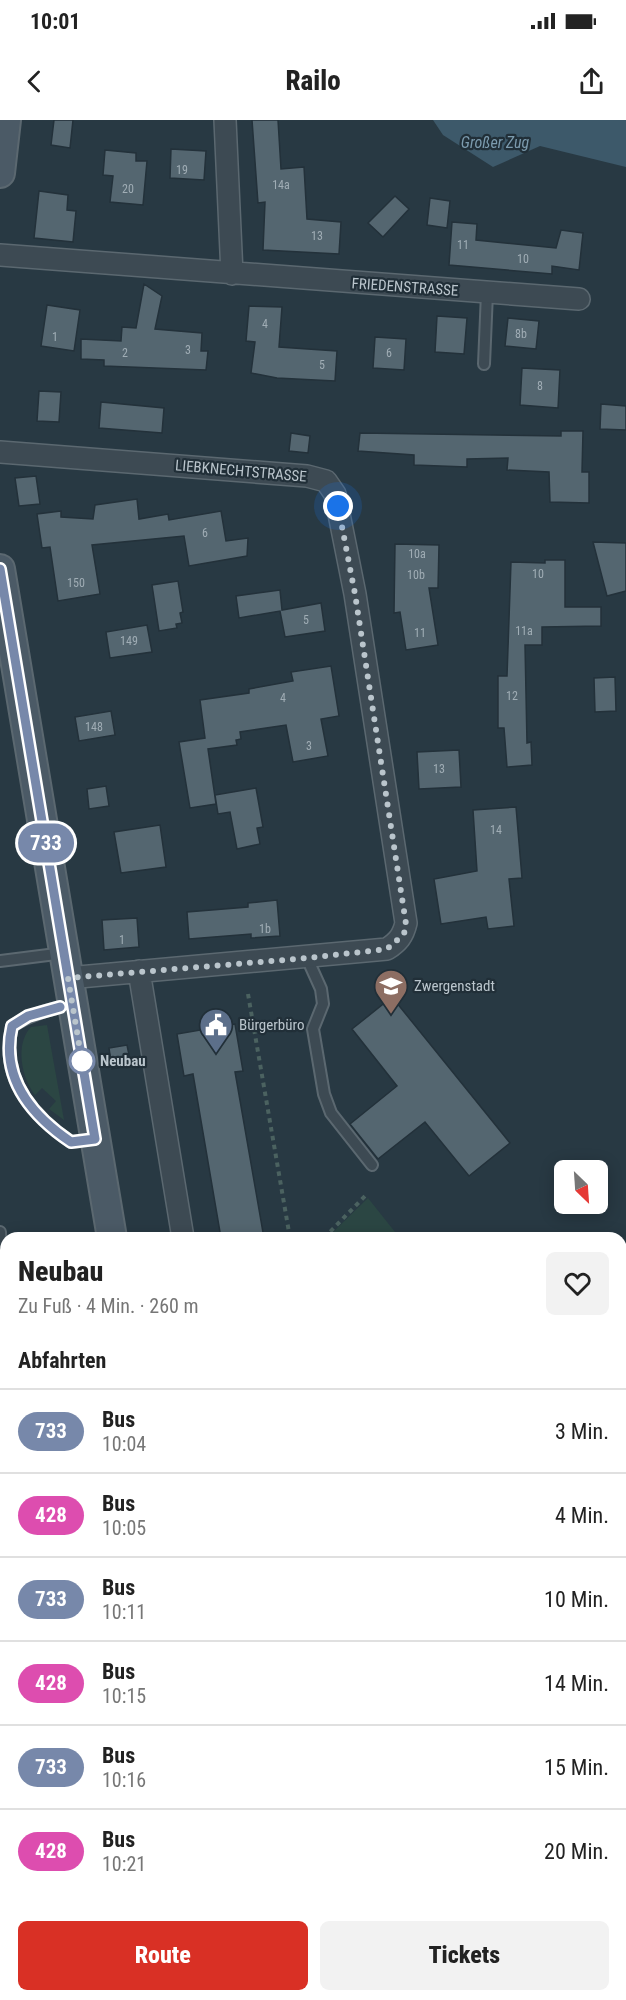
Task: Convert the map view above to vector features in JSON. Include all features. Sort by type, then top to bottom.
[{"type":"main road","points":[[0,173],[6,120]]},
{"type":"main road","points":[[0,569],[111,1232]]},
{"type":"street","points":[[225,120],[232,274]]},
{"type":"street","name":"FRIEDENSTRASSE","points":[[0,255],[579,299]]},
{"type":"street","name":"LIEBKNECHTSTRASSE","points":[[0,452],[307,476],[326,481],[335,494],[355,594],[406,924],[404,934],[387,949],[308,958],[68,978]]},
{"type":"street","points":[[139,971],[182,1232]]},
{"type":"lane","points":[[483,364],[487,293]]},
{"type":"lane","points":[[308,958],[321,989],[323,1004],[313,1029],[324,1094],[332,1113],[372,1165]]},
{"type":"lane","points":[[0,961],[68,978]]},
{"type":"lane","points":[[68,978],[28,1016],[12,1026],[7,1044],[14,1077],[22,1096],[35,1115],[71,1142],[95,1139]]},
{"type":"path","points":[[248,994],[289,1232]]},
{"type":"path","points":[[330,1232],[367,1194]]},
{"type":"green space","points":[[47,1025],[64,1120],[49,1109],[56,1101],[42,1088],[35,1095],[23,1070],[22,1051],[26,1034],[31,1027]]},
{"type":"green space","points":[[368,1198],[395,1232],[333,1232]]},
{"type":"water","name":"Großer Zug","points":[[433,120],[626,120],[626,167],[540,146],[493,167],[443,135]]},
{"type":"building","points":[[54,120],[73,120],[70,148],[51,145]]},
{"type":"building","points":[[252,120],[278,120],[281,169],[304,167],[307,219],[341,222],[339,254],[263,250],[265,202],[258,203]]},
{"type":"building","points":[[171,149],[206,151],[204,180],[170,178]]},
{"type":"building","points":[[105,150],[136,153],[136,161],[147,161],[143,205],[110,202],[113,176],[103,175]]},
{"type":"building","points":[[39,191],[68,195],[67,210],[76,211],[73,242],[34,238]]},
{"type":"building","points":[[395,196],[409,209],[383,237],[368,223]]},
{"type":"building","points":[[430,198],[450,201],[447,228],[427,225]]},
{"type":"building","points":[[452,222],[477,224],[476,240],[556,248],[561,230],[583,233],[579,270],[552,266],[552,274],[449,265]]},
{"type":"building","points":[[144,284],[162,296],[155,329],[202,333],[201,351],[208,351],[206,370],[104,366],[104,360],[81,359],[81,339],[121,341],[122,327],[136,328]]},
{"type":"building","points":[[47,305],[80,310],[74,351],[41,346]]},
{"type":"building","points":[[249,306],[282,307],[279,347],[337,351],[335,381],[277,378],[251,373],[255,342],[246,341]]},
{"type":"building","points":[[437,316],[467,318],[464,354],[435,352]]},
{"type":"building","points":[[508,318],[539,321],[536,349],[505,346]]},
{"type":"building","points":[[375,337],[406,339],[404,370],[373,368]]},
{"type":"building","points":[[522,368],[560,370],[558,408],[520,405]]},
{"type":"building","points":[[39,391],[61,392],[59,422],[37,421]]},
{"type":"building","points":[[101,402],[164,408],[162,433],[99,428]]},
{"type":"building","points":[[601,404],[626,406],[626,430],[600,429]]},
{"type":"building","points":[[561,431],[583,431],[582,472],[589,472],[589,503],[550,502],[549,472],[507,470],[508,458],[467,459],[467,467],[414,465],[414,455],[358,451],[360,433],[561,436]]},
{"type":"building","points":[[291,433],[310,436],[308,453],[289,451]]},
{"type":"building","points":[[36,476],[40,504],[19,506],[15,478]]},
{"type":"building","points":[[137,499],[139,519],[168,514],[169,520],[221,511],[226,541],[248,538],[247,556],[189,566],[184,536],[92,545],[100,594],[58,601],[50,547],[42,548],[37,514],[61,511],[61,517],[93,519],[95,505]]},
{"type":"building","points":[[593,542],[626,543],[626,591],[607,596]]},
{"type":"building","points":[[395,544],[439,545],[438,588],[429,588],[438,645],[406,650],[400,612],[394,613]]},
{"type":"building","points":[[545,560],[565,560],[565,607],[601,607],[601,626],[542,627],[542,645],[525,645],[527,743],[531,742],[532,765],[507,767],[504,728],[498,728],[498,676],[507,676],[511,562],[545,563]]},
{"type":"building","points":[[178,581],[183,612],[180,613],[182,623],[176,624],[177,628],[159,631],[152,585]]},
{"type":"building","points":[[280,590],[282,610],[321,603],[325,631],[285,637],[280,611],[239,618],[236,596]]},
{"type":"building","points":[[147,625],[152,652],[110,658],[106,632]]},
{"type":"building","points":[[331,666],[339,716],[321,719],[328,756],[293,762],[286,725],[240,732],[241,739],[236,740],[237,745],[208,749],[216,804],[190,808],[179,742],[205,738],[200,700],[249,693],[249,689],[293,681],[291,672]]},
{"type":"building","points":[[615,677],[616,711],[595,712],[594,678]]},
{"type":"building","points":[[111,711],[115,735],[79,741],[75,717]]},
{"type":"building","points":[[459,750],[461,787],[419,789],[417,752]]},
{"type":"building","points":[[106,786],[109,806],[89,809],[87,789]]},
{"type":"building","points":[[256,788],[263,827],[257,828],[260,844],[237,849],[230,812],[218,814],[215,795]]},
{"type":"building","points":[[516,807],[522,878],[509,879],[514,926],[488,929],[486,917],[441,924],[434,879],[477,871],[473,810]]},
{"type":"building","points":[[160,825],[166,867],[121,873],[114,832]]},
{"type":"building","points":[[277,900],[280,936],[251,938],[251,934],[189,939],[187,912],[248,907],[248,903]]},
{"type":"building","points":[[137,918],[139,947],[104,950],[102,920]]},
{"type":"building","points":[[392,997],[510,1143],[469,1176],[425,1122],[378,1159],[350,1124],[397,1086],[352,1029]]},
{"type":"building","points":[[235,1024],[243,1071],[235,1072],[263,1232],[220,1232],[193,1074],[184,1076],[177,1034]]},
{"type":"building","points":[[127,1045],[131,1065],[112,1069],[109,1048]]},
{"type":"bus line","name":"733","points":[[0,569],[95,1139],[71,1142],[47,1126],[35,1115],[22,1096],[14,1077],[7,1044],[12,1026],[28,1016],[60,1007]]},
{"type":"place","name":"Zwergenstadt","points":[[391,1015]]},
{"type":"place","name":"Bürgerbüro","points":[[216,1054]]},
{"type":"place","name":"Neubau","points":[[82,1061]]},
{"type":"route","points":[[82,1061],[83,1068],[68,978],[92,974],[308,958],[387,949],[404,934],[406,924],[355,594],[338,506]]}]
